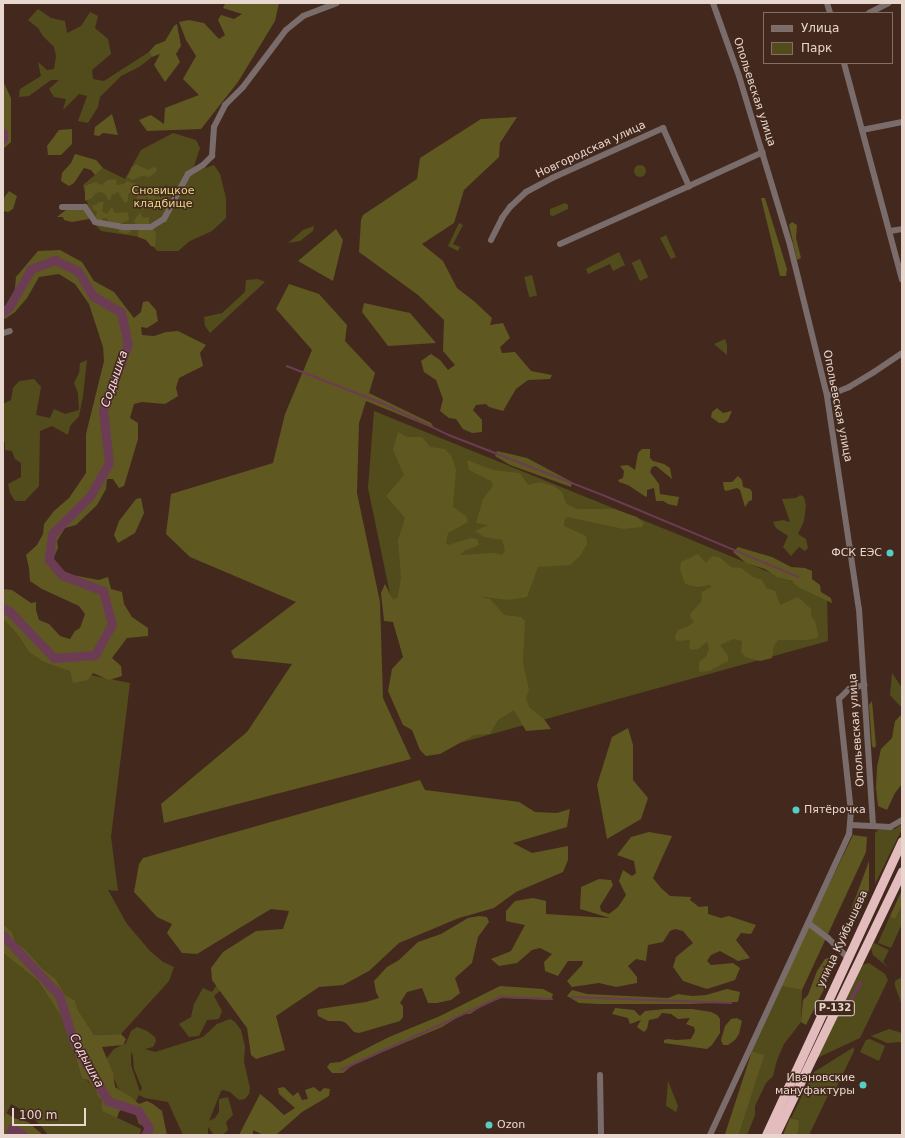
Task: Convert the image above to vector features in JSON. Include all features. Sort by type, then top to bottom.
[{"type":"highway","name":"улица Куйбышева","points":[[766,1135],[847,957],[902,842]]},
{"type":"highway","name":"улица Куйбышева","points":[[775,1135],[902,870]]},
{"type":"street","points":[[62,208],[85,207],[95,222],[123,227],[152,227],[164,219],[188,174],[203,165],[212,156],[214,127],[225,105],[244,87],[286,30],[303,16],[337,3]]},
{"type":"street","name":"Опольевская улица","points":[[713,3],[735,63],[790,245],[827,396],[855,578],[864,685],[873,826]]},
{"type":"street","points":[[871,12],[889,3]]},
{"type":"street","points":[[844,64],[902,279]]},
{"type":"street","points":[[862,130],[902,122]]},
{"type":"street","name":"Новгородская улица","points":[[491,240],[502,218],[510,207],[526,192],[552,178],[663,128],[689,186]]},
{"type":"street","points":[[560,244],[763,152]]},
{"type":"street","points":[[890,231],[902,229]]},
{"type":"street","points":[[3,333],[10,331]]},
{"type":"street","points":[[827,396],[849,387],[902,353]]},
{"type":"street","points":[[710,1135],[845,845],[852,812],[838,699],[849,689],[864,685]]},
{"type":"street","points":[[850,825],[890,827],[902,820]]},
{"type":"street","points":[[808,923],[828,938],[847,957]]},
{"type":"street","points":[[600,1075],[601,1135]]},
{"type":"green space","points":[[279,3],[275,21],[238,82],[201,129],[147,131],[139,120],[151,115],[164,124],[165,108],[199,95],[183,79],[196,56],[186,40],[179,22],[189,20],[204,23],[219,39],[225,35],[218,20],[221,15],[234,19],[242,14],[223,8],[225,4]]},
{"type":"green space","points":[[38,9],[51,18],[65,21],[67,33],[81,26],[90,12],[98,16],[95,28],[108,39],[111,54],[92,70],[93,79],[104,81],[149,52],[152,57],[139,67],[121,76],[100,97],[98,107],[88,123],[78,121],[87,96],[79,94],[63,110],[66,99],[54,97],[49,89],[59,80],[51,80],[29,96],[19,97],[20,89],[41,76],[38,62],[47,70],[54,69],[56,56],[54,47],[43,36],[38,28],[28,20]]},
{"type":"green space","points":[[177,24],[181,46],[176,54],[180,62],[165,82],[154,65],[160,54],[152,57],[149,52],[155,45],[165,41],[174,26]]},
{"type":"green space","points":[[3,81],[11,98],[11,142],[3,149]]},
{"type":"green space","points":[[112,114],[118,135],[103,133],[99,136],[94,135],[95,127]]},
{"type":"green space","points":[[517,117],[500,143],[499,157],[464,190],[454,223],[422,244],[443,261],[457,288],[492,318],[490,325],[503,323],[510,338],[500,347],[502,353],[515,352],[531,371],[552,375],[550,379],[528,380],[516,389],[503,411],[489,407],[486,404],[476,405],[473,410],[482,420],[482,432],[472,433],[463,429],[456,419],[449,418],[440,411],[443,399],[436,380],[424,372],[421,361],[431,354],[440,360],[448,370],[455,365],[443,351],[444,320],[418,295],[359,252],[361,220],[363,215],[417,179],[420,158],[481,119]]},
{"type":"green space","points":[[72,129],[72,144],[61,155],[48,155],[47,146],[59,130]]},
{"type":"green space","name":"Сновицкое кладбище","points":[[173,133],[196,140],[200,148],[194,166],[196,171],[214,165],[220,174],[226,198],[226,218],[212,231],[190,241],[178,251],[157,251],[147,238],[101,231],[92,221],[83,185],[103,168],[125,179],[141,150]]},
{"type":"green space","points":[[75,154],[96,160],[103,168],[95,175],[91,170],[84,168],[74,183],[69,186],[61,181],[62,173],[71,163]]},
{"type":"green space","points":[[136,164],[148,170],[154,167],[157,169],[156,172],[149,177],[142,176],[132,180],[127,177],[131,171],[131,168]]},
{"type":"green space","points":[[642,165],[645,166],[645,176],[638,177],[635,176],[634,169],[635,166]]},
{"type":"green space","points":[[116,179],[117,185],[124,184],[127,181],[137,184],[141,188],[158,190],[155,198],[161,196],[164,198],[160,203],[154,206],[146,196],[146,207],[142,210],[136,205],[137,196],[132,191],[128,194],[128,201],[125,203],[118,192],[112,195],[109,201],[105,194],[100,192],[96,193],[92,198],[85,201],[85,186],[95,182],[102,185],[107,180]]},
{"type":"green space","points":[[9,191],[17,196],[13,209],[8,212],[3,211],[3,199]]},
{"type":"green space","points":[[761,198],[765,198],[787,269],[786,276],[780,276]]},
{"type":"green space","points":[[99,202],[104,202],[102,211],[107,214],[112,207],[115,213],[128,212],[129,220],[120,224],[130,228],[131,232],[126,234],[119,232],[117,225],[110,223],[106,218],[103,218],[101,224],[95,219],[97,211],[93,210],[92,205],[96,205]]},
{"type":"green space","points":[[565,203],[568,205],[568,209],[553,216],[550,215],[550,209]]},
{"type":"green space","points":[[83,207],[88,212],[89,219],[72,222],[64,220],[63,217],[57,217],[67,209]]},
{"type":"green space","points":[[139,211],[143,218],[149,217],[149,224],[156,233],[155,247],[151,246],[146,240],[138,237],[138,225],[134,220],[139,214]]},
{"type":"green space","points":[[792,222],[797,225],[796,238],[801,258],[797,260],[789,225]]},
{"type":"green space","points":[[459,223],[463,225],[453,244],[460,247],[458,251],[448,246]]},
{"type":"green space","points":[[314,226],[313,231],[300,241],[288,243],[303,230]]},
{"type":"green space","points":[[336,229],[343,240],[333,281],[298,261]]},
{"type":"green space","points":[[666,235],[676,257],[671,259],[660,238]]},
{"type":"green space","points":[[60,250],[82,262],[94,281],[114,292],[134,318],[141,312],[143,302],[148,301],[156,310],[158,321],[147,328],[141,327],[142,335],[154,336],[166,332],[178,331],[206,345],[200,353],[203,366],[179,378],[176,388],[178,396],[165,404],[142,402],[134,404],[130,418],[138,423],[138,439],[124,486],[119,488],[113,479],[107,479],[106,489],[97,505],[76,525],[65,528],[57,541],[58,548],[53,559],[50,560],[62,574],[99,580],[108,577],[111,589],[122,592],[124,604],[132,617],[148,628],[148,636],[127,638],[112,658],[121,666],[122,676],[109,680],[93,673],[88,680],[73,683],[70,671],[44,662],[29,652],[17,634],[3,619],[3,589],[12,590],[31,603],[36,602],[36,610],[39,620],[49,624],[60,636],[70,639],[75,631],[80,628],[85,614],[79,606],[42,589],[30,581],[26,555],[37,545],[43,534],[44,524],[54,511],[69,498],[86,473],[86,434],[104,361],[103,347],[89,304],[75,284],[59,274],[39,277],[27,298],[15,312],[5,319],[3,316],[13,308],[16,277],[38,251]]},
{"type":"green space","points":[[619,252],[625,265],[613,271],[610,264],[588,274],[586,269]]},
{"type":"green space","points":[[640,259],[648,277],[640,281],[632,263]]},
{"type":"green space","points":[[532,275],[537,295],[529,297],[524,277]]},
{"type":"green space","points":[[258,279],[265,282],[210,333],[205,326],[204,317],[222,313],[245,292],[246,280]]},
{"type":"green space","points":[[289,284],[319,294],[347,325],[345,341],[375,373],[369,393],[431,423],[435,429],[366,401],[359,423],[357,493],[380,602],[383,698],[411,759],[164,823],[161,804],[247,732],[292,664],[234,658],[231,651],[296,602],[190,557],[166,534],[171,494],[273,463],[285,414],[312,350],[276,309]]},
{"type":"green space","points":[[364,303],[410,313],[436,343],[388,346],[362,312]]},
{"type":"green space","points":[[725,339],[727,345],[727,355],[714,344]]},
{"type":"green space","points":[[87,360],[79,416],[70,426],[68,435],[52,426],[40,431],[39,486],[25,501],[15,501],[10,493],[8,484],[21,477],[21,463],[15,459],[12,451],[5,450],[5,442],[3,441],[3,404],[11,400],[13,388],[19,381],[34,379],[41,387],[36,415],[50,418],[54,409],[65,414],[79,410],[78,393],[74,383],[79,373],[80,363]]},
{"type":"green space","points":[[717,408],[723,413],[732,411],[728,420],[724,423],[719,423],[711,417],[712,412]]},
{"type":"green space","points":[[374,411],[827,596],[828,641],[423,753],[368,488]]},
{"type":"green space","points":[[398,432],[407,437],[422,437],[430,447],[445,449],[452,457],[456,470],[453,507],[466,516],[468,522],[448,533],[446,543],[448,545],[471,538],[477,539],[479,545],[464,551],[461,555],[494,553],[502,555],[505,550],[502,540],[484,537],[475,531],[488,525],[476,523],[483,499],[493,486],[491,481],[469,470],[467,460],[493,470],[520,473],[528,485],[540,482],[554,486],[562,492],[566,504],[577,509],[614,509],[637,517],[644,523],[642,527],[624,529],[567,517],[564,521],[564,526],[586,536],[587,544],[580,556],[570,565],[538,567],[527,597],[508,600],[478,596],[490,599],[504,615],[521,617],[525,621],[523,663],[529,690],[526,698],[529,707],[544,719],[551,729],[526,731],[514,710],[498,720],[490,734],[474,735],[440,754],[426,756],[420,750],[412,730],[403,725],[388,691],[392,669],[403,657],[393,622],[384,621],[381,593],[385,584],[393,600],[398,597],[401,578],[398,540],[405,518],[386,496],[404,475],[393,450]]},
{"type":"green space","points":[[642,449],[650,449],[650,458],[653,461],[664,464],[670,468],[672,479],[656,466],[652,467],[650,472],[659,484],[660,494],[679,497],[677,506],[663,501],[656,501],[654,488],[647,490],[646,497],[628,485],[619,482],[618,480],[623,478],[624,471],[620,466],[628,465],[635,470],[638,453]]},
{"type":"green space","points":[[497,451],[527,458],[572,482],[571,487],[510,465],[495,456]]},
{"type":"green space","points":[[738,476],[742,480],[743,487],[750,489],[752,492],[752,500],[749,501],[745,507],[740,490],[737,488],[726,491],[724,489],[723,482],[732,482]]},
{"type":"green space","points":[[800,495],[804,497],[806,506],[804,521],[798,534],[806,539],[808,548],[805,551],[799,547],[791,556],[783,547],[788,536],[776,528],[773,522],[783,520],[790,522],[782,499],[796,498]]},
{"type":"green space","points":[[141,498],[144,513],[135,533],[118,543],[114,535],[119,521],[136,499]]},
{"type":"green space","points":[[738,547],[772,557],[791,567],[805,568],[812,571],[812,579],[820,585],[821,592],[831,598],[832,603],[798,587],[792,581],[777,577],[765,569],[746,563],[733,552]]},
{"type":"green space","points":[[698,554],[706,563],[712,556],[719,557],[731,567],[741,568],[753,577],[762,580],[766,588],[775,591],[780,605],[798,597],[811,609],[811,616],[815,621],[818,634],[817,638],[807,640],[778,640],[774,646],[772,658],[760,661],[745,657],[741,652],[742,641],[733,639],[720,645],[728,656],[728,661],[709,671],[699,672],[699,662],[706,656],[709,649],[707,642],[698,649],[691,650],[689,647],[690,640],[679,641],[676,640],[675,636],[678,630],[687,627],[694,622],[690,617],[690,614],[701,602],[702,592],[711,587],[710,585],[697,587],[685,584],[680,569],[681,562]]},
{"type":"green space","points":[[3,619],[17,634],[29,652],[70,671],[130,683],[111,837],[118,891],[108,890],[127,924],[150,951],[163,962],[174,967],[169,981],[121,1034],[94,1035],[78,1010],[75,1000],[65,995],[56,979],[43,969],[24,948],[16,943],[12,932],[3,924]]},
{"type":"green space","points":[[892,673],[902,688],[902,705],[900,706],[890,695]]},
{"type":"green space","points":[[872,701],[876,746],[874,748],[872,746],[869,705]]},
{"type":"green space","points":[[902,714],[902,784],[895,793],[887,810],[878,806],[876,788],[877,767],[881,749],[892,738],[895,721]]},
{"type":"green space","points":[[628,728],[633,745],[633,780],[648,798],[641,819],[607,839],[597,785],[612,737]]},
{"type":"green space","points":[[420,780],[425,790],[519,802],[535,812],[557,813],[570,809],[567,827],[513,843],[532,853],[568,846],[568,860],[563,872],[516,892],[494,908],[459,918],[399,943],[369,971],[343,985],[319,987],[276,1016],[285,1050],[256,1059],[251,1055],[247,1028],[212,980],[211,968],[223,952],[256,931],[283,929],[289,911],[271,909],[197,954],[182,953],[167,933],[172,924],[157,917],[134,892],[139,864],[143,858]]},
{"type":"green space","points":[[902,824],[902,829],[875,884],[875,833],[878,830],[895,829]]},
{"type":"green space","points":[[649,832],[672,836],[653,878],[670,896],[691,897],[690,900],[699,907],[708,906],[708,914],[721,918],[729,916],[756,925],[751,934],[741,933],[736,940],[750,958],[738,961],[720,951],[711,955],[707,961],[711,965],[733,963],[740,968],[735,980],[707,989],[683,981],[673,967],[676,957],[693,943],[683,931],[675,929],[670,931],[663,942],[648,945],[646,961],[636,959],[628,966],[637,977],[637,983],[616,987],[599,983],[572,987],[567,981],[582,965],[583,961],[568,961],[558,976],[545,971],[544,962],[552,954],[540,948],[532,950],[517,963],[499,966],[491,959],[511,951],[525,925],[506,921],[506,911],[515,901],[533,898],[546,901],[546,914],[610,918],[580,909],[581,887],[599,879],[611,880],[613,885],[600,906],[601,911],[609,914],[618,907],[626,895],[619,881],[623,870],[632,876],[636,873],[634,861],[617,855],[631,837]]},
{"type":"green space","points":[[853,835],[867,837],[866,852],[802,990],[780,986]]},
{"type":"green space","points":[[869,861],[869,890],[854,919],[848,918]]},
{"type":"green space","points":[[902,890],[902,905],[896,918],[892,918],[890,916]]},
{"type":"green space","points":[[902,905],[902,924],[891,948],[878,943],[890,916],[892,918],[896,918]]},
{"type":"green space","points":[[479,916],[487,917],[489,922],[478,937],[472,963],[455,978],[460,993],[451,1000],[428,1003],[422,988],[407,992],[400,1003],[403,1006],[403,1017],[400,1021],[359,1033],[354,1032],[346,1023],[341,1021],[328,1021],[318,1016],[317,1011],[319,1009],[366,1002],[379,998],[374,981],[387,967],[399,960],[418,942],[441,934],[468,918]]},
{"type":"green space","points":[[3,924],[12,932],[16,943],[24,948],[43,969],[56,979],[65,995],[75,1000],[78,1010],[94,1035],[121,1034],[126,1039],[123,1045],[102,1047],[113,1073],[115,1087],[139,1104],[147,1101],[162,1111],[167,1135],[145,1135],[149,1128],[139,1124],[135,1113],[123,1108],[119,1112],[117,1118],[102,1111],[102,1100],[98,1097],[96,1091],[88,1080],[82,1079],[66,1024],[38,981],[3,953]]},
{"type":"green space","points":[[874,943],[889,950],[883,962],[890,969],[873,955],[871,948]]},
{"type":"green space","points":[[3,953],[38,981],[66,1024],[82,1079],[87,1080],[96,1091],[98,1097],[102,1100],[103,1111],[141,1129],[140,1135],[47,1135],[31,1115],[11,1104],[3,1121]]},
{"type":"green space","points":[[829,958],[833,966],[824,989],[806,1025],[801,1022],[803,1000],[808,995],[817,971],[825,959]]},
{"type":"green space","points":[[869,963],[885,974],[888,980],[860,1038],[817,1058],[859,966]]},
{"type":"green space","points":[[902,977],[902,1005],[895,986],[895,981]]},
{"type":"green space","points":[[216,986],[221,990],[214,996],[222,1011],[219,1019],[207,1020],[199,1036],[189,1037],[179,1024],[191,1017],[194,1004],[203,988],[212,992]]},
{"type":"green space","points":[[500,986],[543,989],[553,994],[551,1000],[502,998],[488,1002],[470,1014],[463,1014],[442,1027],[354,1064],[343,1073],[332,1073],[327,1067],[330,1063],[340,1062],[389,1037],[440,1016]]},
{"type":"green space","points":[[780,986],[802,990],[801,1022],[784,1044],[777,1060],[773,1076],[766,1083],[755,1106],[755,1115],[748,1133],[746,1135],[727,1135],[763,1055],[752,1051]]},
{"type":"green space","points":[[727,989],[740,992],[738,1002],[690,1004],[599,1004],[579,1003],[567,996],[572,990],[587,994],[668,998],[678,994],[692,996],[706,995]]},
{"type":"green space","points":[[615,1008],[634,1010],[640,1016],[645,1011],[665,1009],[692,1009],[711,1012],[717,1015],[720,1019],[720,1033],[712,1045],[707,1049],[664,1043],[664,1040],[668,1039],[691,1039],[695,1031],[694,1027],[686,1024],[690,1018],[678,1019],[671,1014],[662,1013],[658,1018],[649,1020],[647,1029],[644,1032],[637,1027],[641,1020],[630,1024],[628,1018],[612,1014]]},
{"type":"green space","points":[[737,1018],[742,1021],[739,1034],[735,1040],[728,1045],[723,1045],[721,1040],[725,1026],[731,1019]]},
{"type":"green space","points":[[230,1019],[235,1022],[241,1030],[245,1047],[244,1062],[250,1088],[249,1094],[245,1099],[239,1100],[230,1092],[223,1090],[221,1091],[209,1121],[215,1118],[219,1112],[219,1099],[228,1097],[233,1115],[226,1122],[228,1130],[223,1135],[214,1135],[208,1127],[208,1135],[183,1135],[168,1102],[145,1098],[139,1095],[136,1101],[132,1101],[118,1088],[106,1059],[114,1049],[126,1043],[131,1031],[137,1027],[147,1031],[155,1037],[156,1041],[153,1047],[145,1049],[155,1052],[203,1037],[217,1024]],"holes":[[[131,1051],[134,1069],[142,1088],[140,1092],[131,1065]]]},
{"type":"green space","points":[[889,1029],[902,1033],[902,1042],[887,1043],[871,1036]]},
{"type":"green space","points":[[870,1039],[885,1046],[879,1061],[860,1052],[866,1040]]},
{"type":"green space","points":[[854,1047],[854,1051],[836,1088],[831,1089],[809,1135],[796,1135],[799,1120],[791,1118],[814,1072]]},
{"type":"green space","points":[[752,1051],[764,1055],[738,1135],[725,1135]]},
{"type":"green space","points":[[668,1081],[678,1106],[676,1112],[666,1106]]},
{"type":"green space","points":[[284,1087],[293,1096],[298,1092],[302,1100],[308,1099],[305,1090],[314,1087],[320,1092],[324,1088],[330,1089],[329,1096],[302,1112],[276,1135],[263,1135],[253,1130],[253,1135],[239,1135],[260,1094],[284,1115],[295,1108],[279,1094],[278,1088]]},
{"type":"green space","points":[[6,1113],[14,1118],[28,1122],[43,1135],[3,1135],[3,1121]]},
{"type":"green space","points":[[790,1118],[799,1120],[798,1131],[796,1135],[783,1135]]},
{"type":"shaded area","points":[[859,981],[861,981],[862,984],[845,1014],[843,1014],[843,1011]]},
{"type":"waterway","name":"Содышка","points":[[3,133],[3,139]]},
{"type":"waterway","name":"Содышка","points":[[3,312],[9,307],[31,269],[55,260],[78,271],[93,296],[121,312],[128,344],[103,410],[109,463],[89,497],[52,534],[49,560],[62,575],[103,591],[112,624],[95,655],[54,658],[10,612],[3,608]]},
{"type":"waterway","points":[[287,366],[382,403],[449,435],[603,495],[799,577]]},
{"type":"waterway","name":"Содышка","points":[[3,935],[59,995],[74,1043],[108,1101],[138,1111],[149,1128],[145,1135]]},
{"type":"waterway","points":[[341,1070],[501,997],[552,999]]},
{"type":"waterway","points":[[572,997],[731,1003]]},
{"type":"waterway","name":"Содышка","points":[[9,1135],[12,1128],[23,1135]]},
{"type":"place","name":"ФСК ЕЭС","points":[[890,553]]},
{"type":"place","name":"Пятёрочка","points":[[796,810]]},
{"type":"place","name":"Ивановские мануфактуры","points":[[863,1085]]},
{"type":"place","name":"Ozon","points":[[489,1125]]}]
